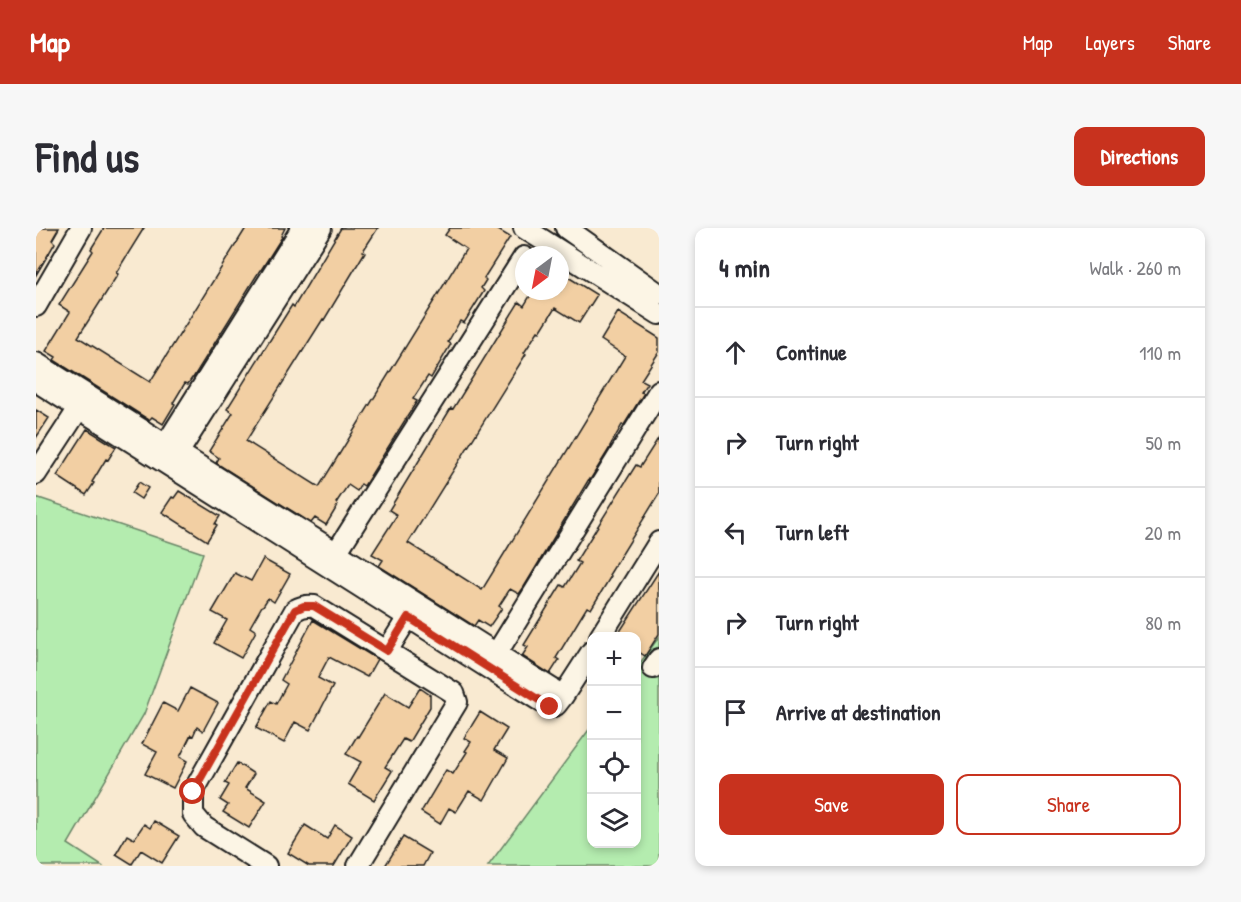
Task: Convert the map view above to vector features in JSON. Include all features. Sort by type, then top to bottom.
[{"type":"street","points":[[36,306],[81,228]]},
{"type":"street","points":[[168,456],[302,228]]},
{"type":"street","points":[[168,456],[321,228]]},
{"type":"street","points":[[566,228],[659,294]]},
{"type":"street","points":[[528,246],[533,231],[659,314]]},
{"type":"street","points":[[332,559],[515,272]]},
{"type":"street","points":[[36,363],[83,402],[556,701],[587,657]]},
{"type":"street","points":[[36,381],[83,402]]},
{"type":"street","points":[[492,661],[659,391]]},
{"type":"street","points":[[36,474],[83,402]]},
{"type":"street","points":[[603,632],[659,542]]},
{"type":"street","points":[[266,866],[204,827],[193,813],[193,792],[295,610],[304,606],[314,606],[454,693],[457,702],[358,866]]},
{"type":"street","points":[[387,651],[413,610]]},
{"type":"green space","points":[[36,497],[203,553],[144,714],[68,844],[102,866],[36,866]]},
{"type":"green space","points":[[659,637],[659,866],[488,866],[587,732],[587,848],[641,848],[641,662]]},
{"type":"building","points":[[36,228],[59,228],[52,240],[55,243],[36,275]]},
{"type":"building","points":[[104,228],[144,228],[78,337],[150,382],[246,228],[285,228],[282,237],[193,378],[188,384],[185,383],[163,424],[152,417],[149,420],[54,360],[56,357],[46,351],[70,312],[59,305],[93,251],[91,249]]},
{"type":"building","points":[[341,228],[378,228],[324,320],[246,441],[319,487],[466,249],[445,235],[450,228],[495,228],[510,237],[484,278],[486,280],[481,288],[484,291],[464,323],[460,321],[448,342],[451,344],[431,378],[428,376],[413,399],[417,401],[364,486],[361,484],[357,491],[348,485],[336,503],[338,505],[326,525],[315,518],[311,523],[216,463],[219,458],[209,451],[233,413],[227,409],[292,305],[294,307]]},
{"type":"building","points":[[569,278],[597,295],[579,323],[555,308],[524,353],[526,354],[408,543],[482,590],[625,356],[601,340],[618,312],[659,338],[659,352],[641,380],[647,383],[641,392],[644,393],[622,425],[524,587],[519,594],[510,589],[499,606],[502,608],[489,627],[478,620],[474,626],[379,566],[383,560],[372,554],[397,515],[389,510],[451,408],[453,409],[519,302],[524,306],[528,300],[569,300]]},
{"type":"building","points":[[36,410],[49,418],[36,438]]},
{"type":"building","points":[[87,429],[116,447],[108,460],[106,459],[86,495],[57,476]]},
{"type":"building","points":[[659,437],[659,494],[609,575],[611,576],[591,609],[587,607],[556,658],[559,660],[550,674],[522,656],[528,647],[524,645],[561,585],[565,587],[580,563],[576,561],[636,465],[640,467]]},
{"type":"building","points":[[139,482],[148,488],[141,499],[132,493]]},
{"type":"building","points":[[179,491],[220,516],[207,541],[162,512]]},
{"type":"building","points":[[263,559],[290,574],[274,602],[268,598],[262,606],[250,627],[256,631],[241,658],[214,643],[227,620],[212,612],[235,573],[251,581]]},
{"type":"building","points":[[659,571],[659,634],[645,656],[641,653],[641,632],[620,632]]},
{"type":"building","points":[[313,620],[377,659],[367,677],[329,657],[318,678],[333,686],[310,730],[295,722],[284,743],[256,728],[271,701],[276,704],[287,684],[281,680]]},
{"type":"building","points":[[190,688],[218,703],[203,731],[197,727],[193,736],[191,735],[180,757],[187,761],[173,788],[145,774],[157,752],[142,744],[163,703],[178,711]]},
{"type":"building","points":[[420,688],[430,695],[430,707],[409,742],[403,739],[385,767],[392,771],[374,800],[348,784],[361,762],[346,754],[385,693],[408,707]]},
{"type":"building","points":[[480,712],[507,729],[494,750],[508,758],[484,800],[469,791],[456,812],[449,808],[440,824],[421,812],[446,770],[453,774],[467,752],[465,751],[471,742],[464,738]]},
{"type":"building","points":[[237,763],[254,774],[245,788],[266,801],[249,828],[223,812],[228,805],[220,800],[229,785],[225,783]]},
{"type":"building","points":[[154,821],[179,836],[162,863],[141,850],[132,864],[116,854],[127,835],[134,839],[144,824],[150,828]]},
{"type":"building","points":[[305,825],[327,839],[335,825],[352,836],[334,866],[309,866],[288,853]]},
{"type":"building","points":[[403,837],[430,853],[423,866],[385,866]]},
{"type":"route","points":[[193,792],[295,610],[308,605],[314,606],[387,651],[408,617],[550,707]]}]
